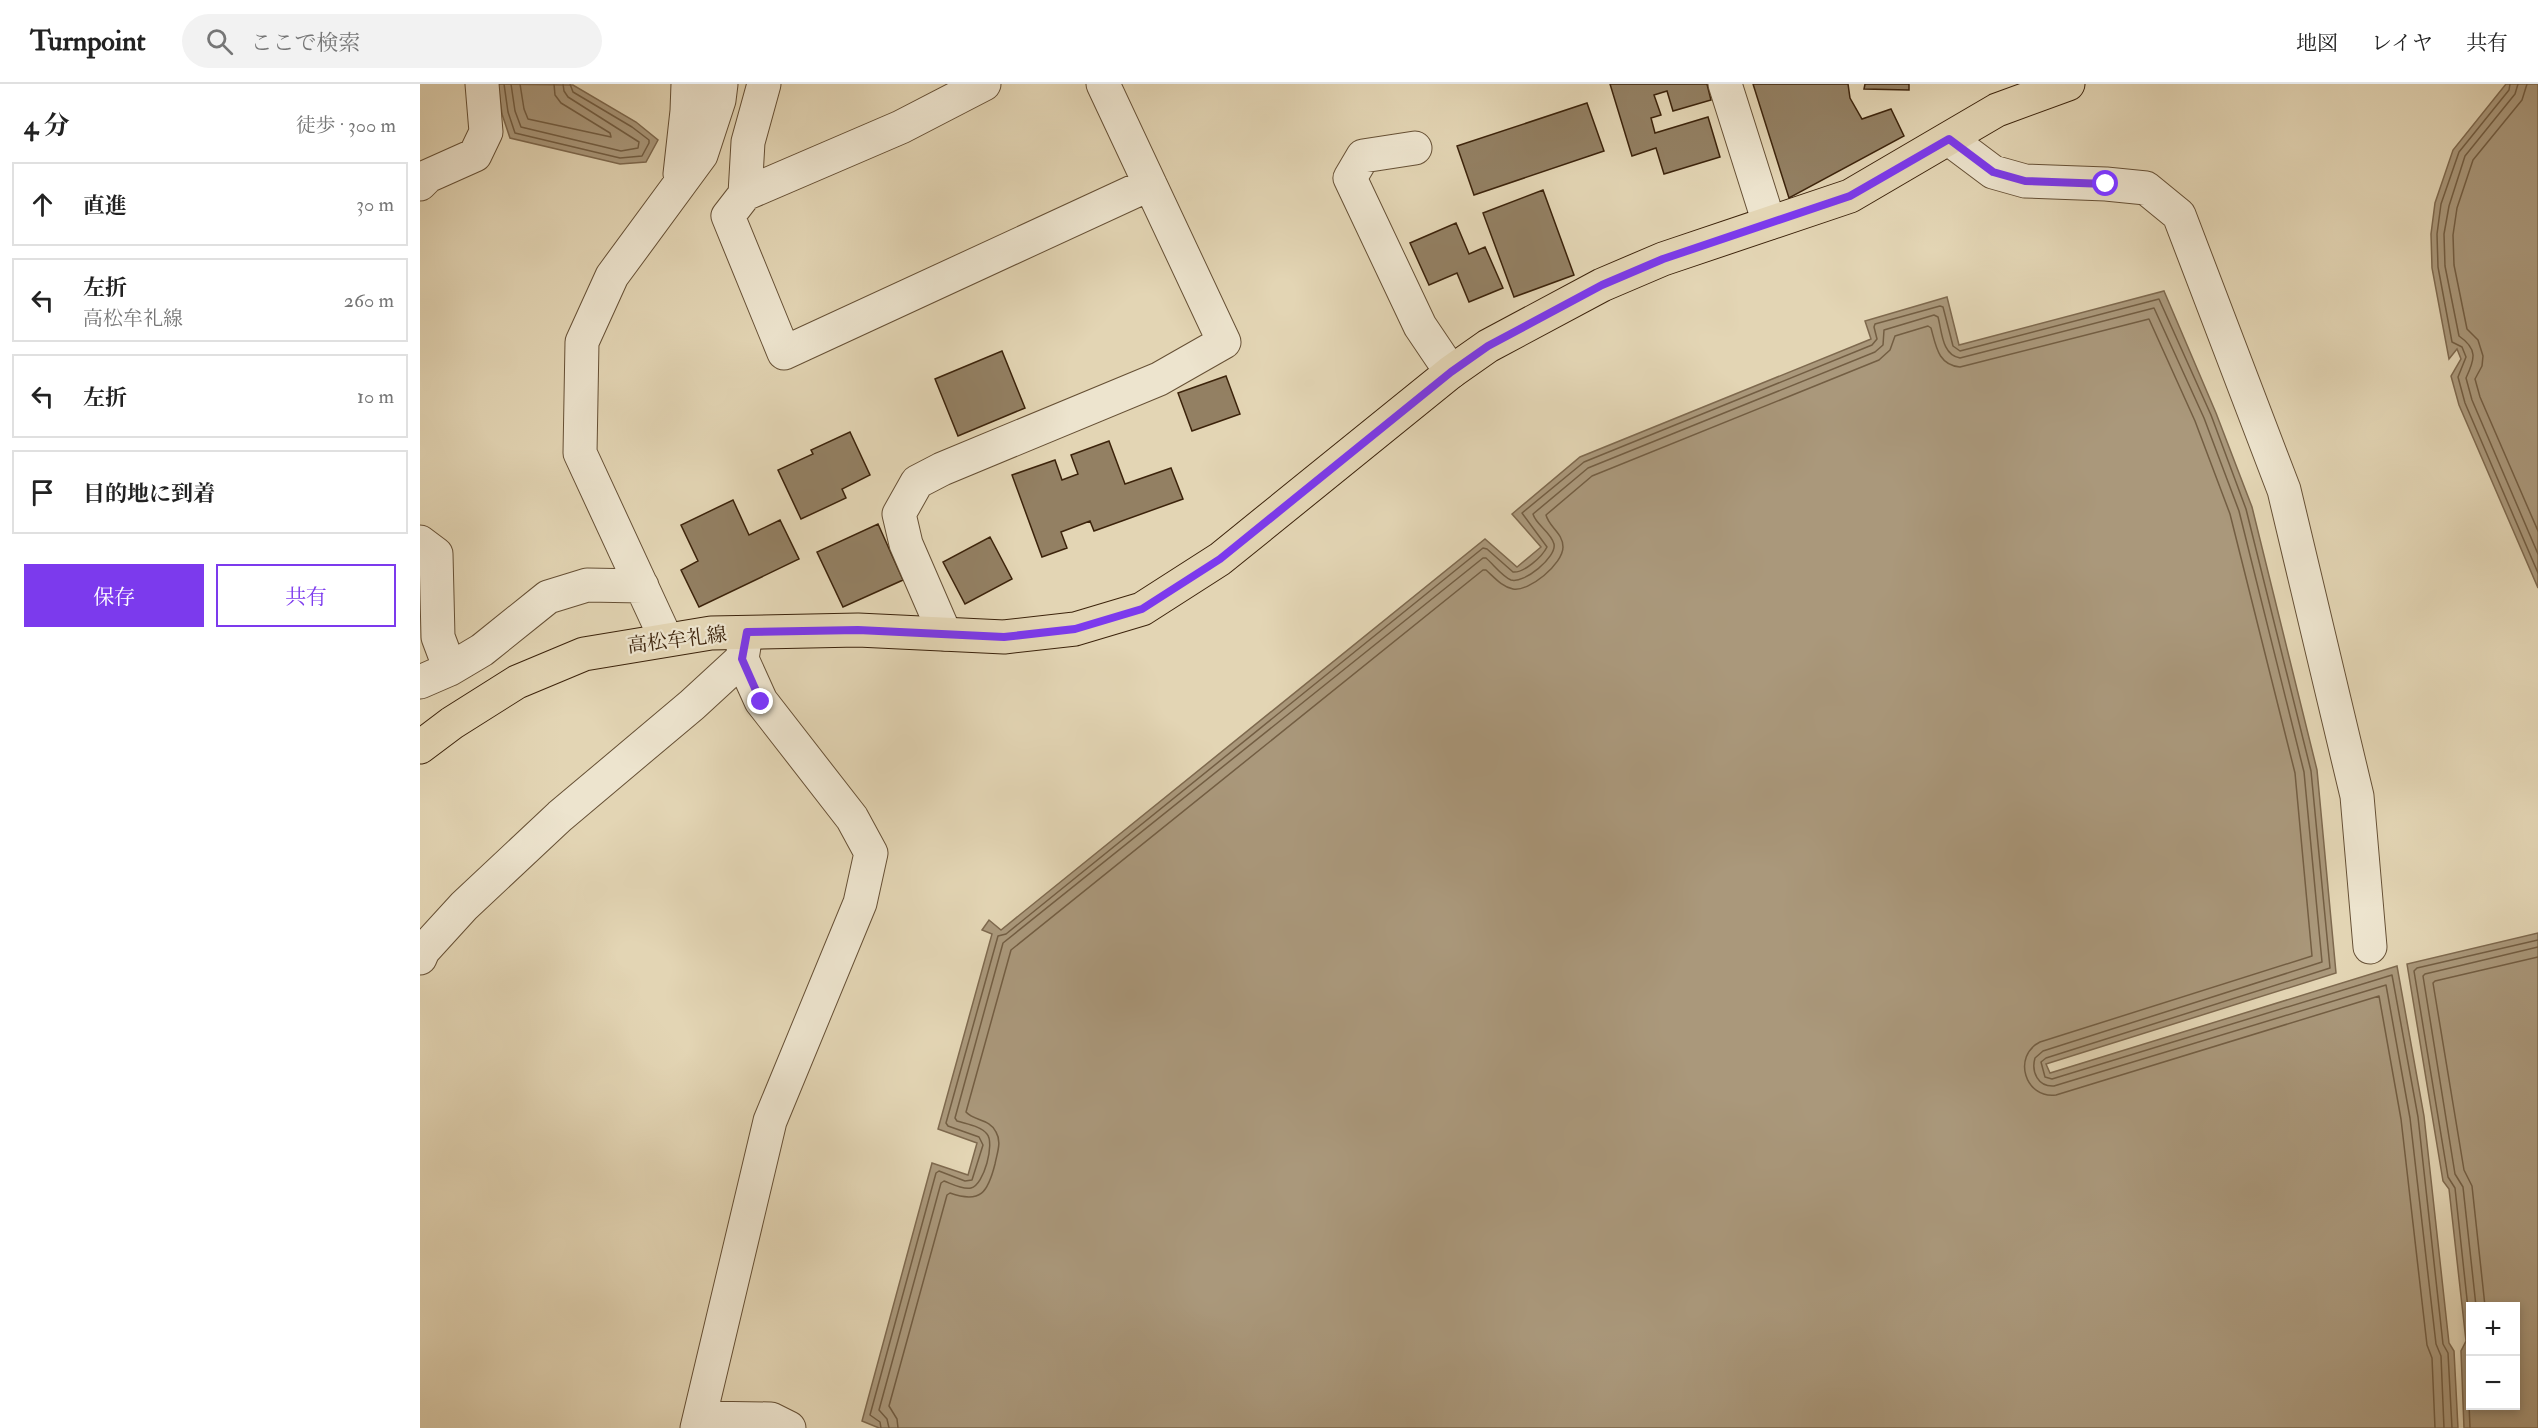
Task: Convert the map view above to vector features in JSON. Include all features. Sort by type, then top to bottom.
[{"type":"main road","name":"高松牟礼線","points":[[420,747],[452,723],[517,682],[584,654],[711,633],[744,646],[858,630],[1004,637],[1075,629],[1142,609],[1220,559],[1451,372],[1488,346],[1602,285],[1663,259],[1850,196],[1997,110],[2068,84]]},
{"type":"street","points":[[420,184],[428,176],[475,155],[486,132],[482,84]]},
{"type":"street","points":[[679,185],[688,84]]},
{"type":"street","points":[[666,639],[579,453],[582,342],[612,276],[701,155],[719,100],[721,84]]},
{"type":"street","points":[[745,194],[748,142],[764,84]]},
{"type":"street","points":[[984,84],[901,127],[745,194],[728,216],[784,353],[1150,184]]},
{"type":"street","points":[[945,634],[906,544],[899,514],[917,482],[942,469],[1159,379],[1224,342],[1103,84]]},
{"type":"street","points":[[1725,84],[1769,223]]},
{"type":"street","points":[[1949,139],[1993,172],[2025,181],[2146,188],[2179,215],[2284,490],[2357,796],[2370,947]]},
{"type":"street","points":[[1415,148],[1363,156],[1350,178],[1420,326],[1451,372]]},
{"type":"street","points":[[420,542],[436,554],[438,637],[450,669]]},
{"type":"street","points":[[420,681],[450,669],[483,650],[548,597],[587,585],[642,586]]},
{"type":"street","points":[[420,958],[423,951],[464,906],[544,831],[692,705],[744,646]]},
{"type":"street","points":[[744,646],[761,702],[852,818],[871,853],[860,903],[770,1121],[698,1423],[771,1419],[789,1428]]},
{"type":"water","points":[[498,84],[573,85],[636,122],[658,140],[646,162],[620,164],[510,138],[502,114]]},
{"type":"water","points":[[2506,84],[2538,84],[2538,588],[2459,405],[2451,376],[2461,359],[2457,349],[2449,359],[2432,268],[2431,234],[2435,203],[2453,150]]},
{"type":"water","points":[[2164,291],[2216,413],[2252,507],[2317,770],[2336,973],[2046,1064],[2050,1073],[2397,966],[2424,1116],[2449,1343],[2454,1351],[2458,1428],[879,1428],[862,1421],[932,1163],[968,1175],[977,1143],[938,1129],[992,934],[982,930],[989,920],[1001,930],[1485,539],[1517,567],[1541,547],[1512,514],[1580,457],[1871,339],[1865,321],[1947,297],[1959,345]]},
{"type":"water","points":[[2538,933],[2538,1428],[2464,1428],[2461,1351],[2466,1341],[2449,1189],[2443,1181],[2407,964]]},
{"type":"building","points":[[1610,84],[1707,84],[1711,100],[1673,111],[1667,91],[1654,95],[1661,115],[1651,118],[1655,133],[1708,117],[1720,157],[1664,174],[1656,148],[1632,156]]},
{"type":"building","points":[[1753,84],[1848,84],[1850,98],[1862,119],[1891,109],[1904,136],[1789,198]]},
{"type":"building","points":[[1865,84],[1909,84],[1909,90],[1864,89]]},
{"type":"building","points":[[1587,103],[1604,151],[1474,195],[1457,146]]},
{"type":"building","points":[[1543,190],[1574,275],[1514,297],[1483,213]]},
{"type":"building","points":[[1456,223],[1469,254],[1485,247],[1503,288],[1469,302],[1457,273],[1429,285],[1410,243]]},
{"type":"building","points":[[1002,351],[1025,408],[958,436],[935,379]]},
{"type":"building","points":[[1226,376],[1240,414],[1192,431],[1178,393]]},
{"type":"building","points":[[850,432],[870,475],[842,489],[846,498],[801,519],[778,470],[813,454],[811,450]]},
{"type":"building","points":[[1109,441],[1125,484],[1171,468],[1183,499],[1094,531],[1090,521],[1061,532],[1067,548],[1042,557],[1012,475],[1055,460],[1062,480],[1078,474],[1071,455]]},
{"type":"building","points":[[733,500],[749,535],[780,520],[799,559],[699,607],[681,570],[698,561],[681,525]]},
{"type":"building","points":[[878,524],[903,580],[843,607],[817,552]]},
{"type":"building","points":[[990,537],[1012,579],[965,604],[943,562]]},
{"type":"route","points":[[761,702],[742,659],[747,632],[858,630],[1004,637],[1075,629],[1142,609],[1220,559],[1451,372],[1488,346],[1602,285],[1663,259],[1850,196],[1949,139],[1993,172],[2025,181],[2106,184]]}]
